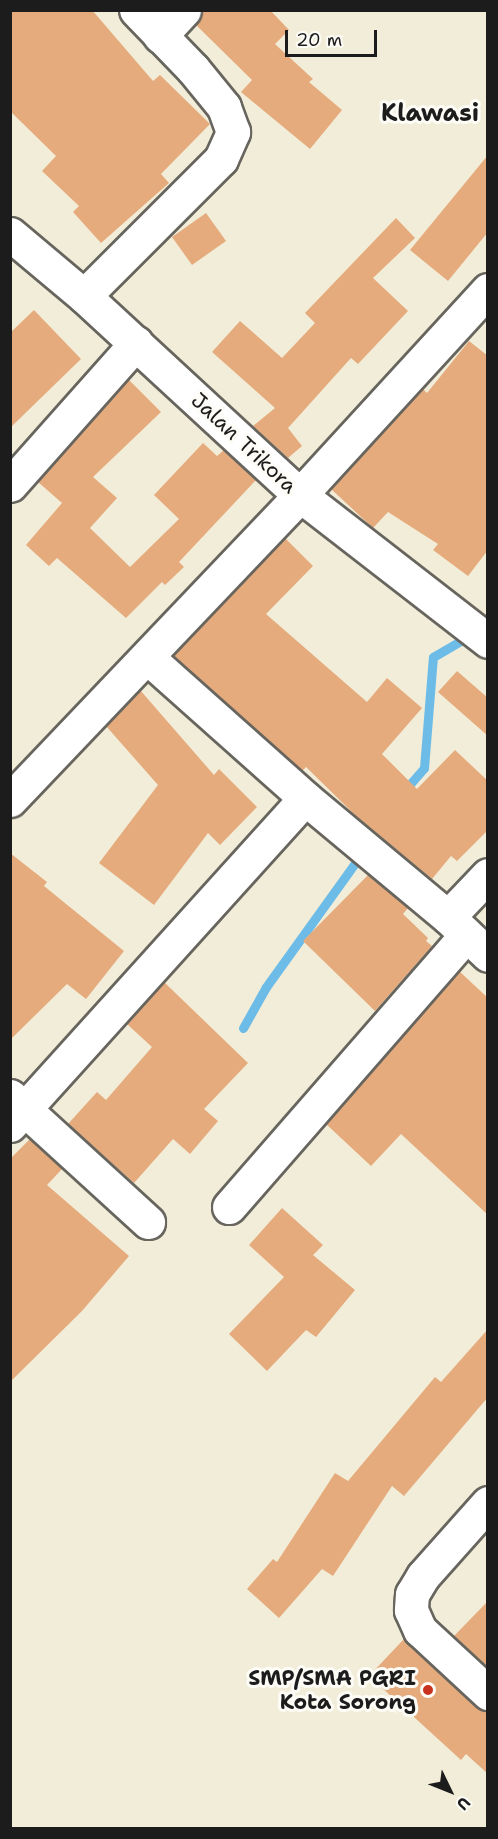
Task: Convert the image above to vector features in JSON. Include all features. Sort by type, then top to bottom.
[{"type":"street","points":[[84,296],[220,159],[233,132],[224,107],[194,69],[136,10]]},
{"type":"street","points":[[160,36],[184,10]]},
{"type":"street","name":"Jalan Trikora","points":[[10,234],[84,296],[300,495],[488,642]]},
{"type":"street","points":[[10,800],[300,495],[488,290]]},
{"type":"street","points":[[10,484],[136,343]]},
{"type":"street","points":[[147,657],[305,798],[467,936]]},
{"type":"street","points":[[148,1222],[16,1109],[305,798]]},
{"type":"street","points":[[230,1207],[467,936],[488,875]]},
{"type":"street","points":[[488,1503],[423,1576],[412,1594],[411,1610],[420,1630],[488,1693]]},
{"type":"building","points":[[10,10],[92,10],[153,81],[160,75],[210,124],[161,174],[169,183],[101,243],[73,212],[79,206],[42,171],[56,156],[10,111]]},
{"type":"building","points":[[202,10],[270,10],[289,30],[275,44],[313,79],[309,82],[342,110],[310,149],[241,92],[252,80],[196,25]]},
{"type":"building","points":[[488,155],[488,232],[448,281],[410,250]]},
{"type":"building","points":[[206,213],[226,241],[192,265],[172,237]]},
{"type":"building","points":[[396,218],[415,238],[373,278],[408,311],[358,364],[351,358],[288,428],[302,446],[288,458],[253,426],[275,408],[212,352],[240,321],[282,358],[315,323],[305,313]]},
{"type":"building","points":[[34,310],[81,359],[10,428],[10,333]]},
{"type":"building","points":[[469,341],[488,356],[488,550],[468,576],[433,550],[438,544],[388,512],[373,528],[331,489],[423,389],[427,393]]},
{"type":"building","points":[[129,380],[161,412],[93,477],[117,498],[90,528],[130,567],[179,519],[154,495],[203,443],[217,456],[224,450],[256,480],[179,562],[184,567],[165,585],[162,582],[126,618],[57,558],[49,566],[26,545],[62,503],[38,482]]},
{"type":"building","points":[[285,538],[313,566],[266,614],[367,702],[387,678],[422,708],[382,754],[417,789],[455,750],[488,781],[488,830],[457,861],[451,856],[432,879],[356,816],[306,767],[302,771],[173,655]]},
{"type":"building","points":[[457,671],[488,698],[488,736],[438,692]]},
{"type":"building","points":[[140,690],[214,775],[219,769],[257,807],[220,845],[208,833],[154,905],[99,863],[158,785],[106,726]]},
{"type":"building","points":[[10,853],[47,882],[44,886],[124,951],[86,999],[67,984],[10,1040]]},
{"type":"building","points":[[368,875],[408,908],[403,914],[428,938],[426,941],[432,946],[375,1011],[303,941]]},
{"type":"building","points":[[459,971],[488,998],[488,1215],[401,1134],[371,1166],[326,1124]]},
{"type":"building","points":[[164,982],[248,1063],[204,1109],[218,1121],[190,1154],[173,1139],[134,1183],[68,1124],[97,1092],[106,1100],[152,1047],[127,1024]]},
{"type":"building","points":[[30,1139],[62,1169],[47,1185],[129,1256],[82,1311],[10,1382],[10,1159]]},
{"type":"building","points":[[282,1208],[323,1245],[313,1255],[355,1290],[316,1337],[306,1330],[267,1371],[229,1334],[284,1277],[249,1245]]},
{"type":"building","points":[[488,1329],[488,1397],[404,1496],[392,1486],[333,1576],[322,1569],[279,1618],[247,1589],[273,1559],[277,1562],[335,1473],[348,1481],[435,1377],[441,1382]]},
{"type":"building","points":[[488,1601],[488,1667],[454,1636]]},
{"type":"building","name":"SMP/SMA PGRI Kota Sorong","points":[[404,1639],[475,1707],[488,1711],[488,1774],[466,1754],[461,1760],[369,1676]]},
{"type":"waterway","points":[[404,791],[424,768],[433,657],[469,636]]},
{"type":"waterway","points":[[243,1028],[266,987],[358,859]]},
{"type":"place","name":"SMP/SMA PGRI Kota Sorong","points":[[428,1690]]},
{"type":"district","name":"Klawasi","points":[[430,114]]}]
